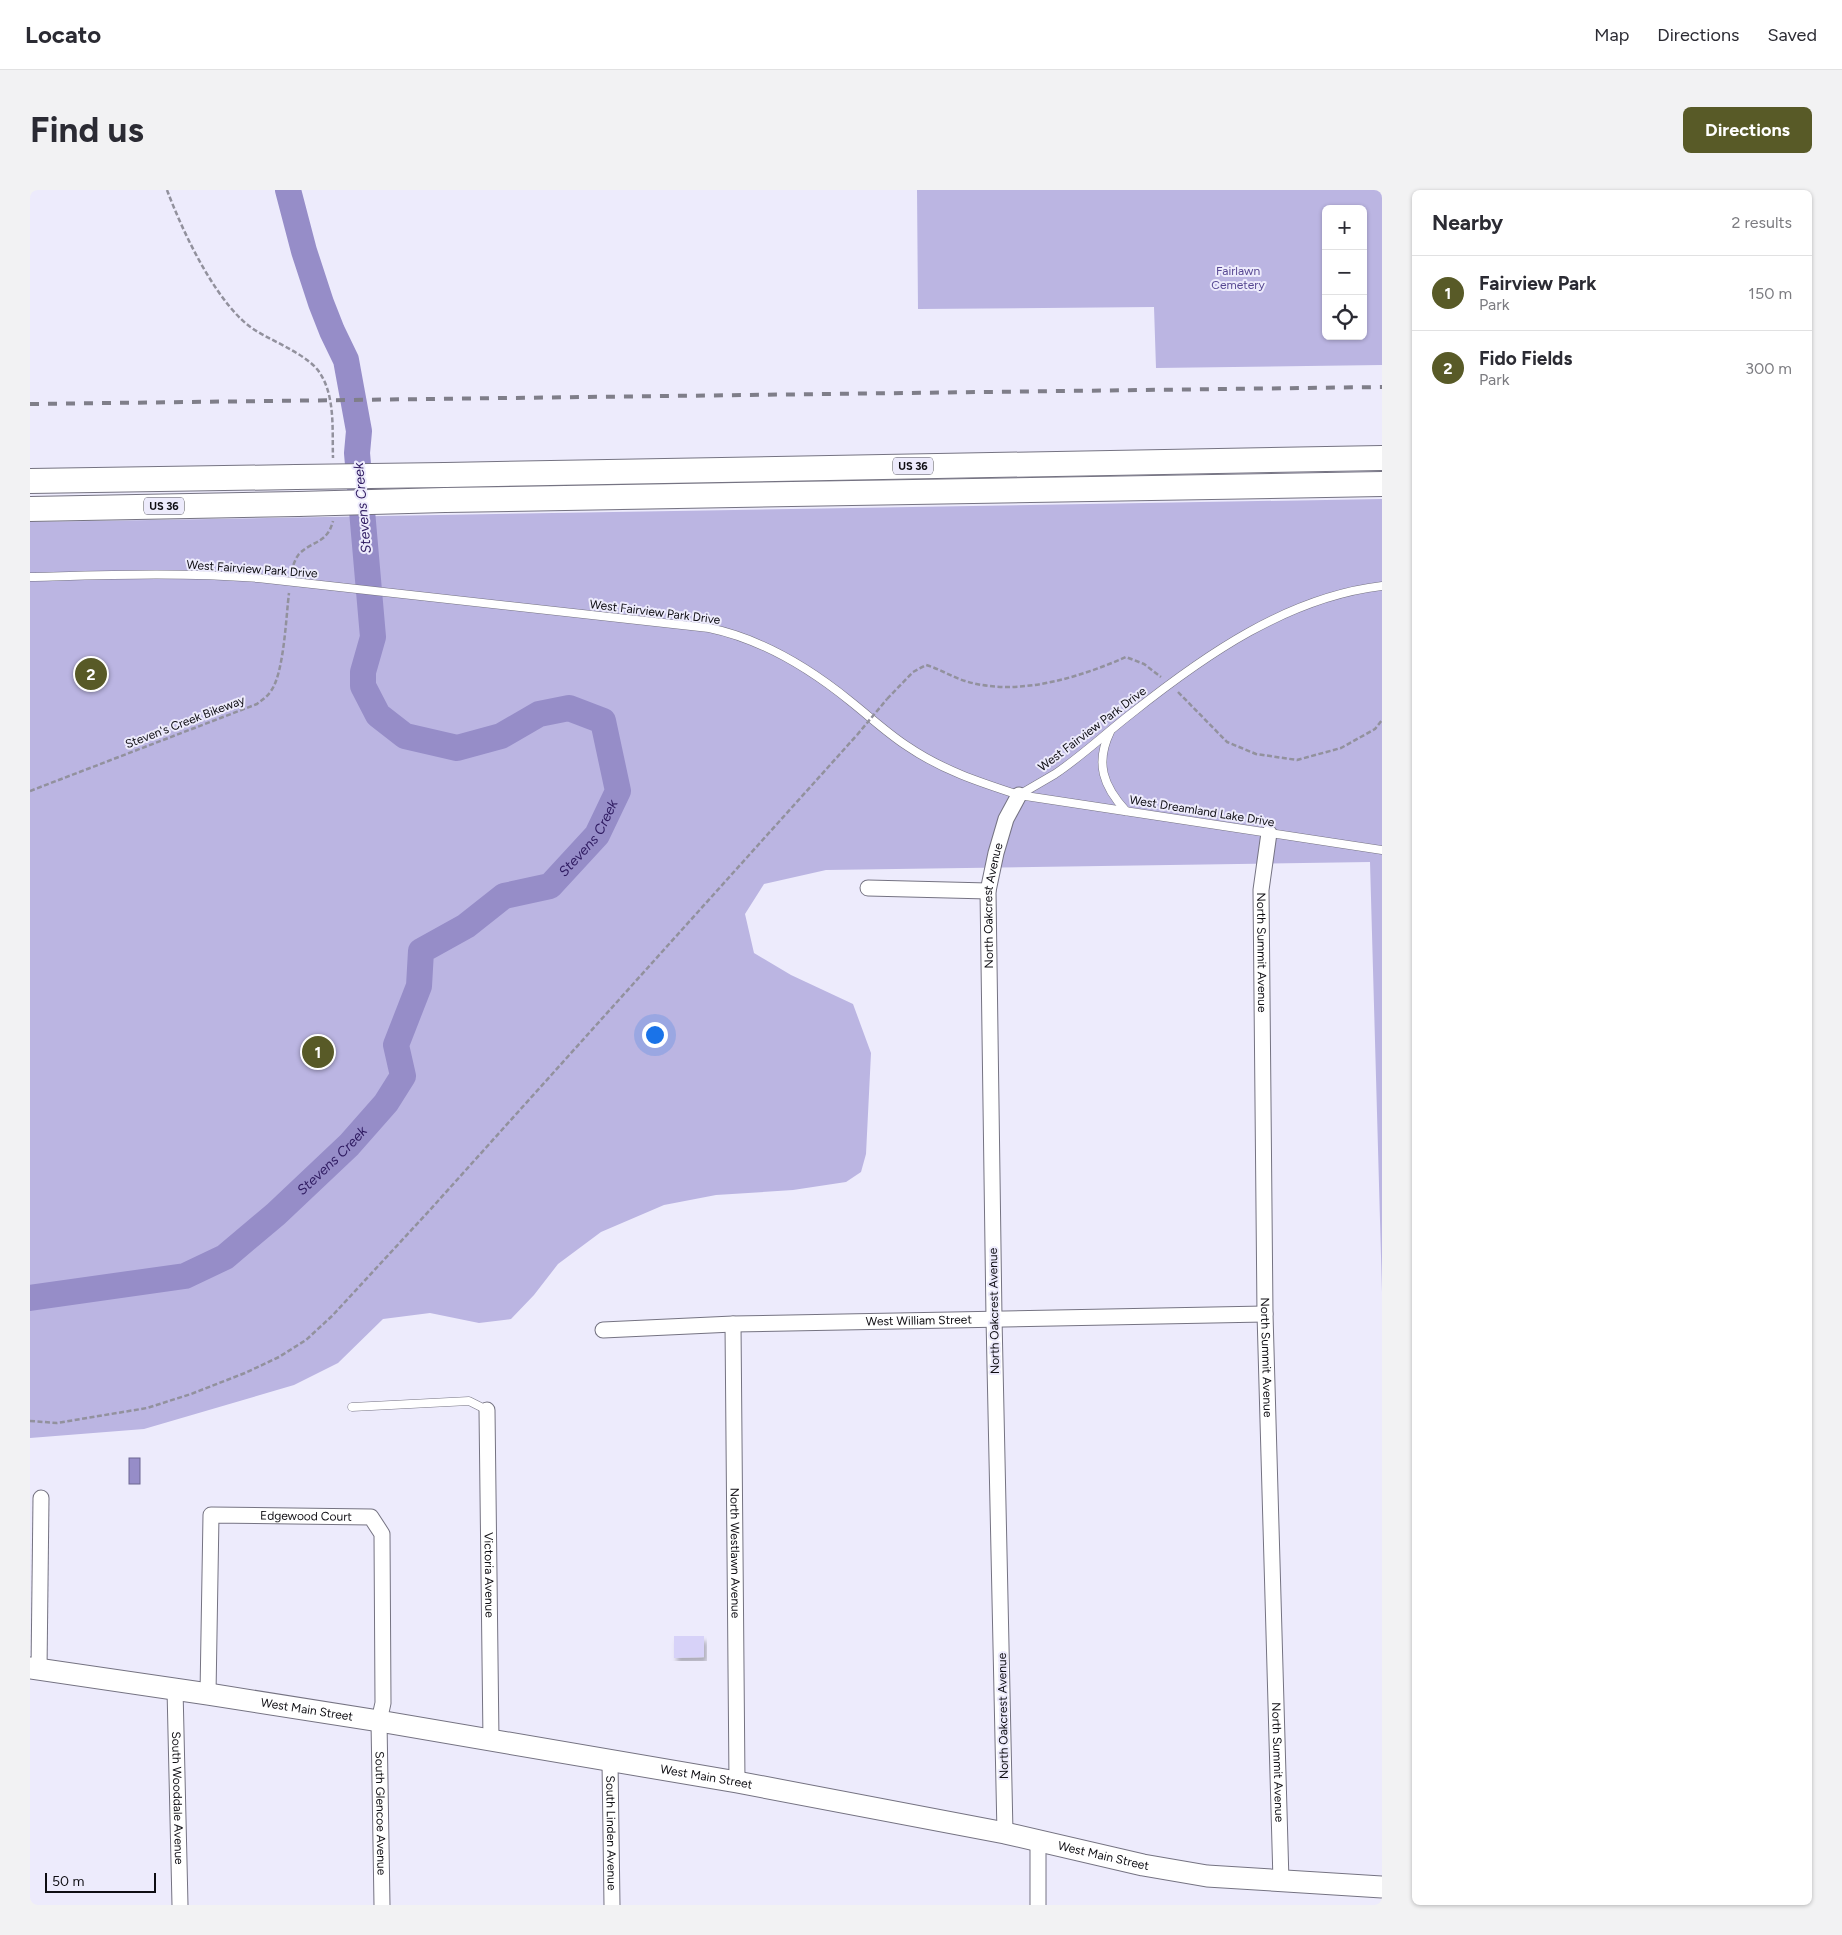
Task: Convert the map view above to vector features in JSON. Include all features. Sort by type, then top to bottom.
[{"type":"main road","name":"US 36","points":[[30,480],[445,475],[1382,458]]},
{"type":"main road","name":"US 36","points":[[30,509],[1382,484]]},
{"type":"street","name":"North Oakcrest Avenue","points":[[1005,1833],[994,1318],[988,891],[1006,819],[1019,795]]},
{"type":"street","name":"North Summit Avenue","points":[[1268,833],[1261,890],[1264,1314],[1281,1881]]},
{"type":"street","points":[[868,888],[988,891]]},
{"type":"street","name":"West William Street","points":[[603,1330],[733,1324],[1264,1314]]},
{"type":"street","name":"North Westlawn Avenue","points":[[733,1324],[737,1782]]},
{"type":"street","name":"Victoria Avenue","points":[[487,1410],[491,1740]]},
{"type":"street","points":[[34,1669],[41,1498]]},
{"type":"street","name":"Edgewood Court","points":[[208,1694],[211,1515],[371,1517],[382,1534],[383,1703],[379,1721]]},
{"type":"street","name":"West Main Street","points":[[34,1669],[379,1721],[610,1762],[737,1782],[1005,1833],[1143,1865],[1198,1874],[1382,1887]]},
{"type":"street","name":"South Wooddale Avenue","points":[[176,1689],[180,1905]]},
{"type":"street","name":"South Glencoe Avenue","points":[[379,1721],[382,1905]]},
{"type":"street","name":"South Linden Avenue","points":[[610,1762],[612,1905]]},
{"type":"street","points":[[1038,1840],[1038,1905]]},
{"type":"lane","name":"West Fairview Park Drive","points":[[30,577],[214,575],[708,628],[734,633],[765,646],[822,680],[901,742],[934,763],[967,779],[1019,795],[1055,773],[1169,684],[1253,630],[1291,611],[1334,595],[1382,586]]},
{"type":"lane","points":[[1111,730],[1103,753],[1104,777],[1108,789],[1126,811]]},
{"type":"lane","name":"West Dreamland Lake Drive","points":[[1019,795],[1382,850]]},
{"type":"lane","points":[[352,1406],[469,1401],[487,1410]]},
{"type":"path","points":[[167,190],[177,218],[227,304],[258,333],[292,350],[317,369],[328,391],[333,460]]},
{"type":"path","name":"Steven's Creek Bikeway","points":[[30,791],[256,704],[265,698],[272,691],[278,671],[292,570],[300,553],[326,537],[333,522],[333,513]]},
{"type":"path","points":[[30,1421],[57,1423],[156,1405],[191,1394],[244,1373],[279,1357],[306,1340],[332,1316],[429,1211],[888,699]]},
{"type":"green space","name":"Fairlawn Cemetery","points":[[917,190],[1382,190],[1382,365],[1156,368],[1154,307],[918,309]]},
{"type":"green space","points":[[1382,499],[1382,1292],[1370,862],[826,870],[764,884],[745,914],[754,953],[791,975],[853,1004],[871,1053],[866,1154],[861,1172],[846,1182],[793,1190],[716,1195],[664,1205],[601,1232],[558,1264],[534,1295],[511,1319],[479,1323],[430,1313],[383,1319],[338,1363],[294,1385],[144,1429],[30,1438],[30,522]]},
{"type":"shaded area","points":[[129,1458],[140,1458],[140,1484],[129,1484]]},
{"type":"building","points":[[674,1636],[704,1636],[704,1657],[674,1658]]},
{"type":"waterway","name":"Stevens Creek","points":[[30,1298],[185,1276],[225,1257],[276,1214],[349,1145],[386,1103],[403,1076],[396,1045],[419,986],[421,951],[466,926],[504,896],[550,886],[597,835],[618,791],[603,721],[569,708],[539,714],[501,736],[457,748],[405,736],[378,715],[363,686],[363,672],[373,637],[357,453],[359,431],[346,360],[321,303],[304,251],[288,190]]},
{"type":"railway","points":[[30,404],[1382,387]]},
{"type":"place","name":"Fido Fields","points":[[91,674]]},
{"type":"place","name":"Fairview Park","points":[[318,1052]]}]
